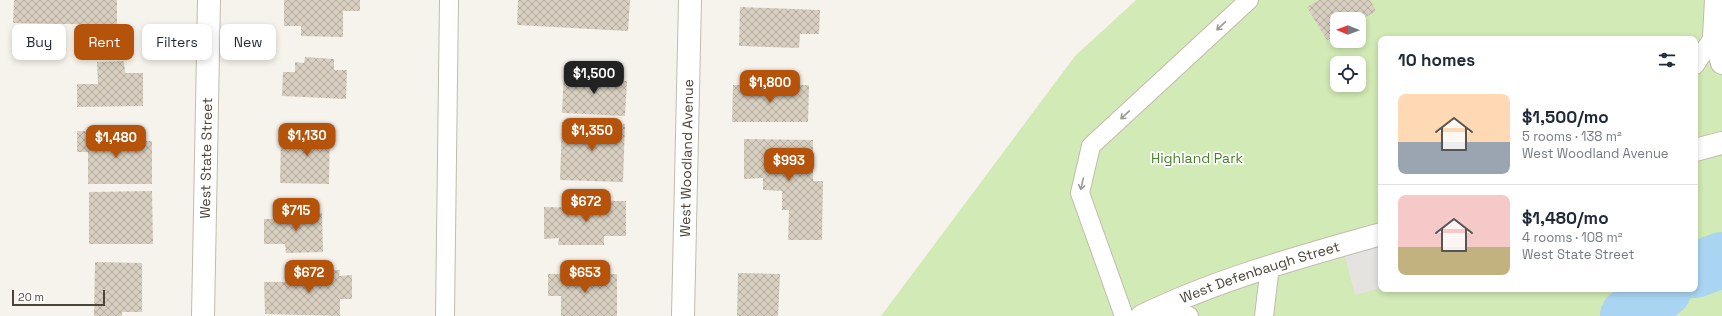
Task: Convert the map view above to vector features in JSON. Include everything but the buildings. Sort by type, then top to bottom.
[{"type":"street","name":"West State Street","points":[[203,316],[209,0]]},
{"type":"street","name":"West Woodland Avenue","points":[[683,316],[690,0]]},
{"type":"street","points":[[1716,0],[1714,36],[1722,63]]},
{"type":"street","points":[[1698,149],[1722,144]]},
{"type":"street","name":"West Defenbaugh Street","points":[[1142,316],[1187,295],[1270,266],[1378,235]]},
{"type":"lane","points":[[445,316],[449,0]]},
{"type":"lane","points":[[1124,316],[1080,194],[1091,146],[1249,0]]},
{"type":"lane","points":[[1698,60],[1714,36]]},
{"type":"lane","points":[[1264,316],[1270,266]]},
{"type":"lane","points":[[1162,306],[1189,316]]},
{"type":"green space","name":"Highland Park","points":[[1136,0],[1722,0],[1722,316],[881,316],[1075,56]]},
{"type":"shaded area","points":[[1378,235],[1378,289],[1355,295],[1342,245]]},
{"type":"waterway","points":[[1698,269],[1722,260]]},
{"type":"waterway","points":[[1628,316],[1660,292]]}]
